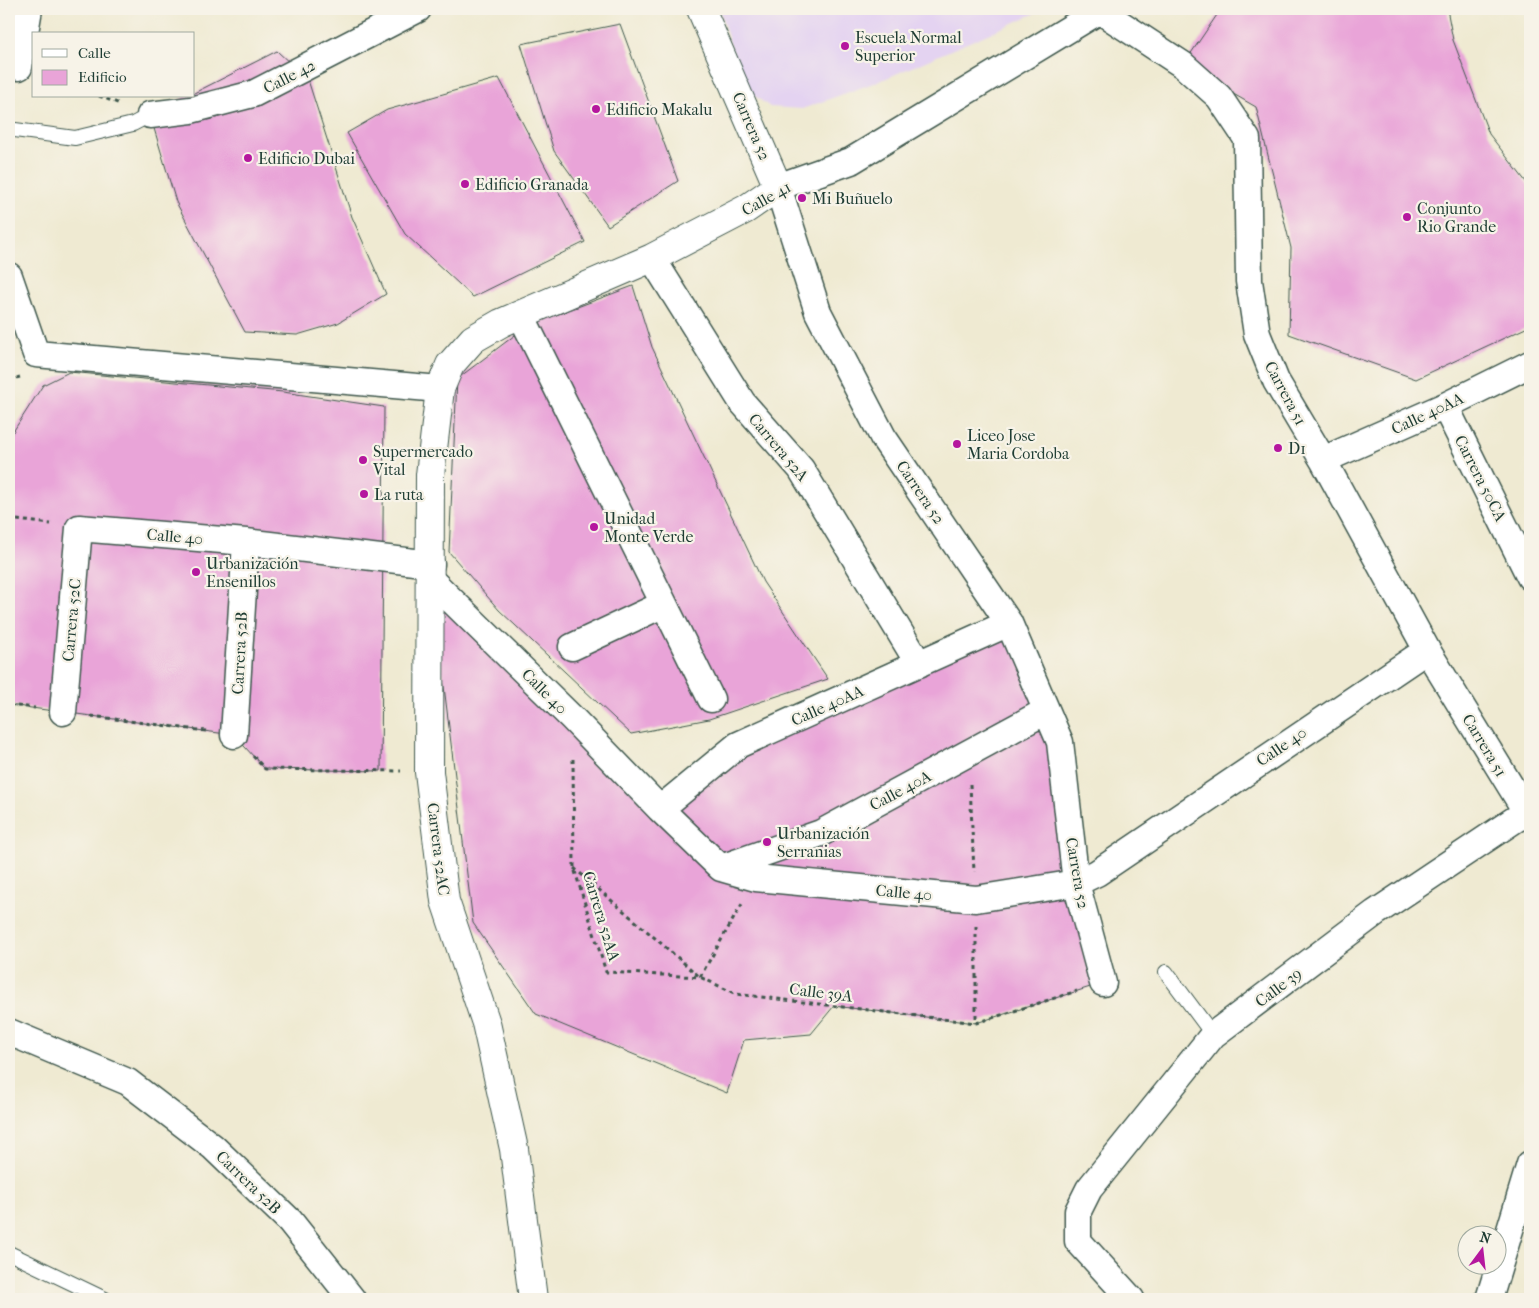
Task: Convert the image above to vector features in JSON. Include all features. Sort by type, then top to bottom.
[{"type":"street","points":[[19,67],[29,9]]},
{"type":"street","name":"Calle 42","points":[[150,115],[191,110],[253,94],[418,9]]},
{"type":"street","name":"Carrera 52","points":[[701,9],[778,187],[818,312],[883,437],[1009,623],[1060,742],[1076,883],[1103,983]]},
{"type":"street","name":"Calle 41","points":[[440,390],[450,365],[473,339],[501,323],[652,258],[746,209],[778,187],[851,161],[1101,9]]},
{"type":"street","name":"Carrera 51","points":[[1101,9],[1183,65],[1219,97],[1247,139],[1249,281],[1257,334],[1276,382],[1323,460],[1427,650],[1528,815]]},
{"type":"street","name":"Carrera 52A","points":[[652,258],[742,402],[801,469],[919,664]]},
{"type":"street","points":[[9,276],[36,354],[440,390]]},
{"type":"street","points":[[521,315],[711,698]]},
{"type":"street","name":"Calle 40AA","points":[[1323,460],[1445,406],[1530,364]]},
{"type":"street","name":"Carrera 52AC","points":[[440,390],[430,476],[429,772],[445,900],[486,1023],[504,1094],[514,1149],[533,1299]]},
{"type":"street","name":"Carrera 50CA","points":[[1445,406],[1530,577]]},
{"type":"street","name":"Calle 40","points":[[79,528],[246,542],[431,572],[660,809],[721,868],[756,878],[976,899],[1076,883],[1097,872],[1427,650]]},
{"type":"street","name":"Carrera 52C","points":[[63,712],[79,528]]},
{"type":"street","name":"Carrera 52B","points":[[234,735],[246,542]]},
{"type":"street","points":[[572,647],[664,604]]},
{"type":"street","name":"Calle 40AA","points":[[660,809],[738,745],[1009,623]]},
{"type":"street","name":"Calle 40A","points":[[721,868],[821,833],[1046,711]]},
{"type":"street","name":"Calle 39","points":[[1131,1299],[1078,1241],[1078,1211],[1089,1189],[1213,1035],[1375,913],[1528,815]]},
{"type":"street","name":"Carrera 52B","points":[[9,1032],[128,1082],[213,1147],[290,1221],[352,1299]]},
{"type":"street","points":[[1489,1299],[1530,1164]]},
{"type":"lane","points":[[15,130],[75,138],[133,124],[150,115]]},
{"type":"lane","points":[[1166,972],[1213,1035]]},
{"type":"lane","points":[[9,1253],[105,1299]]},
{"type":"path","points":[[9,519],[79,528]]},
{"type":"path","name":"Carrera 52AA","points":[[572,718],[574,868],[606,972],[700,977]]},
{"type":"path","name":"Calle 39A","points":[[574,868],[700,977],[736,994],[976,1023],[1103,983]]},
{"type":"path","points":[[700,977],[756,878]]},
{"type":"shaded area","name":"Escuela Normal Superior","points":[[719,9],[1045,9],[882,80],[802,109],[770,107],[744,88]]},
{"type":"building","name":"Conjunto Rio Grande","points":[[1221,9],[1447,9],[1453,40],[1489,134],[1530,187],[1530,326],[1416,379],[1289,334],[1291,248],[1256,107],[1183,65]]},
{"type":"building","name":"Edificio Makalu","points":[[620,24],[678,181],[608,226],[554,151],[521,44]]},
{"type":"building","name":"Edificio Dubai","points":[[277,51],[308,80],[352,217],[386,294],[338,323],[297,335],[245,332],[176,202],[150,115],[183,98],[195,98],[195,92]]},
{"type":"building","name":"Edificio Granada","points":[[499,78],[585,242],[473,297],[405,234],[347,133],[387,110]]},
{"type":"building","name":"Unidad Monte Verde","points":[[633,286],[652,347],[763,582],[828,679],[709,719],[631,734],[499,610],[449,552],[457,379],[527,326]]},
{"type":"building","name":"Urbanización Ensenillos","points":[[69,372],[283,392],[384,407],[381,771],[265,769],[234,735],[9,705],[9,438],[43,385]]},
{"type":"building","name":"Urbanización Serranias","points":[[431,580],[670,801],[698,779],[1009,623],[1048,690],[1103,983],[976,1023],[834,1006],[811,1034],[744,1040],[727,1093],[536,1014],[473,923]]},
{"type":"place","name":"Escuela Normal Superior","points":[[845,46]]},
{"type":"place","name":"Edificio Makalu","points":[[596,109]]},
{"type":"place","name":"Edificio Dubai","points":[[248,158]]},
{"type":"place","name":"Edificio Granada","points":[[465,184]]},
{"type":"place","name":"Mi Buñuelo","points":[[802,198]]},
{"type":"place","name":"Conjunto Rio Grande","points":[[1407,217]]},
{"type":"place","name":"Liceo Jose Maria Cordoba","points":[[957,444]]},
{"type":"place","name":"D1","points":[[1278,448]]},
{"type":"place","name":"Supermercado Vital","points":[[363,460]]},
{"type":"place","name":"La ruta","points":[[364,494]]},
{"type":"place","name":"Unidad Monte Verde","points":[[594,527]]},
{"type":"place","name":"Urbanización Ensenillos","points":[[196,572]]},
{"type":"place","name":"Urbanización Serranias","points":[[767,842]]}]
